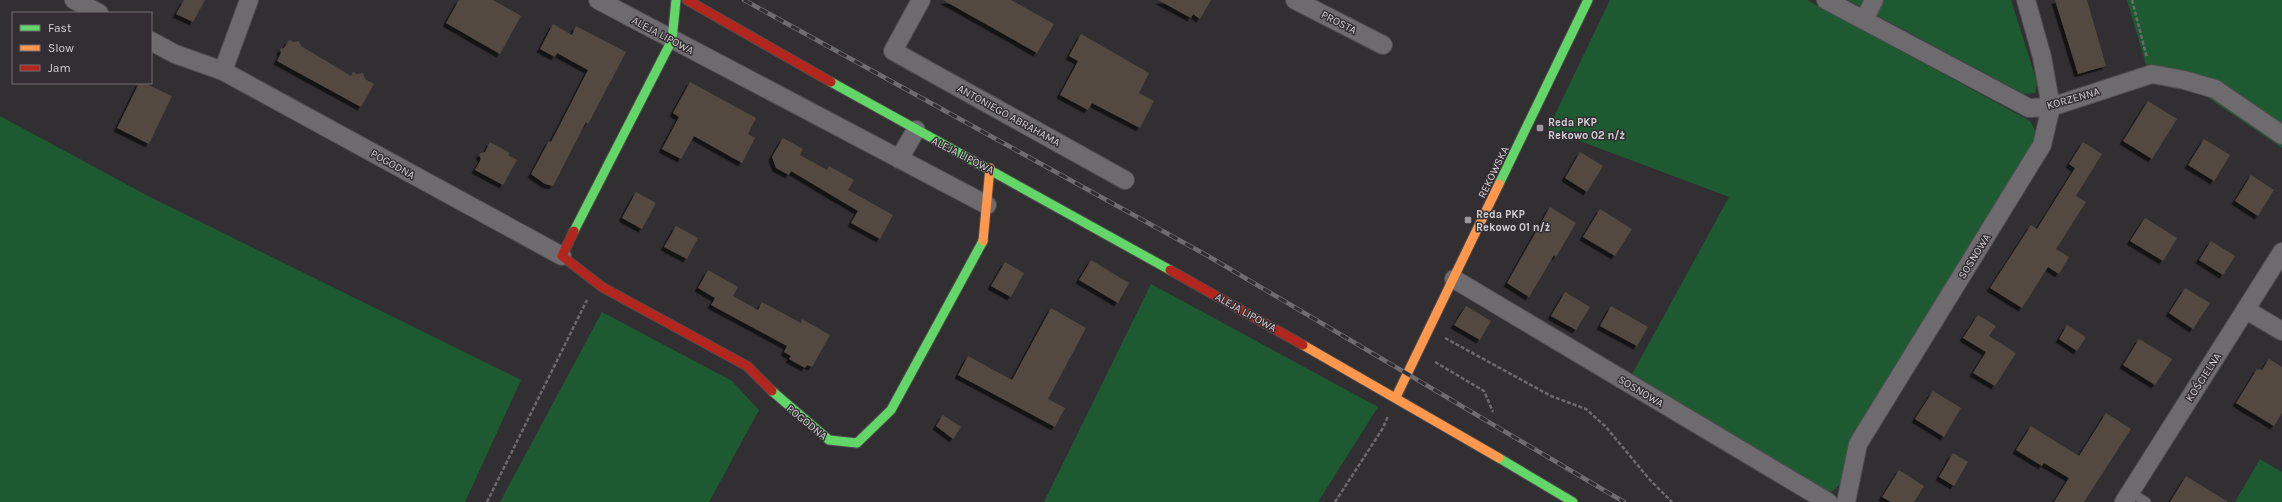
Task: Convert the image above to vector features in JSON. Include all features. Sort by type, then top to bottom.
[{"type":"street","points":[[74,0],[97,12]]},
{"type":"street","points":[[223,71],[249,0]]},
{"type":"street","name":"ALEJA LIPOWA","points":[[598,0],[986,205]]},
{"type":"street","points":[[562,256],[593,191],[672,40],[676,0]]},
{"type":"street","name":"ALEJA LIPOWA","points":[[687,0],[916,130],[990,168],[1396,397],[1573,502]]},
{"type":"street","name":"ANTONIEGO ABRAHAMA","points":[[921,0],[893,50],[1124,180]]},
{"type":"street","name":"PROSTA","points":[[1295,0],[1383,45]]},
{"type":"street","name":"REKOWSKA","points":[[1396,397],[1588,0]]},
{"type":"street","name":"KORZENNA","points":[[1826,0],[2029,108],[2051,107],[2152,74],[2184,80],[2215,89],[2282,135]]},
{"type":"street","points":[[1864,20],[1874,0]]},
{"type":"street","name":"SOSNOWA","points":[[1846,502],[1858,444],[2042,146],[2051,107],[2042,57],[2026,0]]},
{"type":"street","name":"POGODNA","points":[[152,42],[175,54],[223,71],[562,256],[596,282],[746,366],[790,408],[829,440],[857,443],[891,410],[983,243],[990,168]]},
{"type":"street","points":[[899,159],[916,130]]},
{"type":"street","name":"KOŚCIELNA","points":[[2127,497],[2282,252]]},
{"type":"street","name":"SOSNOWA","points":[[1454,279],[1828,502]]},
{"type":"street","points":[[2246,310],[2282,331]]},
{"type":"lane","points":[[2127,497],[2146,502]]},
{"type":"path","points":[[2132,0],[2152,74]]},
{"type":"path","points":[[487,502],[596,282]]},
{"type":"path","points":[[1429,330],[1551,396],[1586,409],[1606,427],[1650,480],[1672,502]]},
{"type":"path","points":[[1428,358],[1484,392],[1493,412]]},
{"type":"path","points":[[1335,502],[1384,428],[1396,397]]},
{"type":"green space","points":[[1610,0],[1807,0],[2030,121],[2035,131],[2034,141],[1846,478],[1833,491],[1820,493],[1631,376],[1729,197],[1548,129]]},
{"type":"green space","points":[[1848,0],[2011,0],[2037,82],[2035,93],[2024,94]]},
{"type":"green space","points":[[2127,0],[2282,0],[2282,148],[2207,97],[2149,75]]},
{"type":"green space","points":[[0,116],[150,197],[521,380],[465,502],[0,502]]},
{"type":"green space","points":[[1151,284],[1378,407],[1318,502],[1044,502]]},
{"type":"green space","points":[[602,312],[732,381],[759,410],[709,502],[500,502]]},
{"type":"green space","points":[[2260,459],[2282,472],[2282,502],[2235,502]]},
{"type":"building","points":[[184,0],[205,0],[193,22],[176,14]]},
{"type":"building","points":[[459,0],[493,0],[521,16],[500,54],[446,23]]},
{"type":"building","points":[[943,0],[1011,0],[1054,24],[1037,53]]},
{"type":"building","points":[[1158,0],[1211,0],[1200,19],[1193,14],[1191,18]]},
{"type":"building","points":[[2055,0],[2087,0],[2106,66],[2078,74]]},
{"type":"building","points":[[553,24],[572,35],[576,26],[626,52],[588,124],[586,122],[553,186],[545,184],[531,174],[549,141],[551,142],[588,70],[557,53],[555,57],[540,49]]},
{"type":"building","points":[[1081,34],[1149,73],[1139,93],[1154,101],[1140,128],[1092,103],[1088,110],[1060,95],[1078,61],[1069,56]]},
{"type":"building","points":[[289,40],[294,42],[299,41],[301,46],[351,76],[353,72],[357,74],[363,73],[365,79],[374,84],[361,107],[277,61],[281,53],[280,49],[284,48]]},
{"type":"building","points":[[690,82],[756,118],[748,134],[755,138],[742,163],[694,136],[681,159],[662,149],[679,117],[673,113]]},
{"type":"building","points":[[139,84],[146,84],[172,96],[149,144],[117,128]]},
{"type":"building","points":[[2148,101],[2177,119],[2152,159],[2123,141]]},
{"type":"building","points":[[783,138],[803,149],[800,155],[827,170],[829,166],[854,180],[848,190],[893,215],[880,239],[851,223],[858,211],[791,171],[789,175],[776,168],[772,157]]},
{"type":"building","points":[[2204,139],[2230,155],[2214,181],[2188,165]]},
{"type":"building","points":[[490,142],[510,153],[508,155],[517,160],[503,185],[475,170],[481,159],[479,154],[485,152]]},
{"type":"building","points":[[2083,142],[2102,154],[2076,196],[2086,202],[2056,249],[2069,257],[2059,274],[2048,267],[2022,308],[1990,288],[2031,225],[2037,229],[2075,168],[2069,164]]},
{"type":"building","points":[[1580,152],[1603,166],[1587,192],[1565,178]]},
{"type":"building","points":[[2251,175],[2274,190],[2258,216],[2235,201]]},
{"type":"building","points":[[636,192],[656,203],[642,229],[622,218]]},
{"type":"building","points":[[1550,207],[1576,223],[1556,257],[1554,255],[1529,297],[1507,283]]},
{"type":"building","points":[[1600,209],[1632,229],[1615,256],[1583,237]]},
{"type":"building","points":[[2145,218],[2177,238],[2163,261],[2130,241]]},
{"type":"building","points":[[676,226],[698,238],[687,259],[664,247]]},
{"type":"building","points":[[2211,241],[2235,256],[2223,275],[2199,260]]},
{"type":"building","points":[[1091,260],[1129,283],[1118,303],[1079,280]]},
{"type":"building","points":[[1005,262],[1024,273],[1011,297],[991,286]]},
{"type":"building","points":[[708,270],[738,287],[733,296],[758,310],[762,302],[801,323],[802,319],[830,335],[812,367],[807,365],[805,368],[789,359],[791,356],[784,352],[787,346],[711,305],[715,298],[698,288]]},
{"type":"building","points":[[2185,288],[2210,303],[2193,329],[2169,313]]},
{"type":"building","points":[[1565,292],[1590,307],[1576,330],[1551,316]]},
{"type":"building","points":[[1466,306],[1491,321],[1480,340],[1454,325]]},
{"type":"building","points":[[1611,306],[1648,327],[1637,346],[1600,326]]},
{"type":"building","points":[[1051,308],[1086,328],[1048,399],[1065,408],[1055,427],[958,375],[968,356],[1012,380]]},
{"type":"building","points":[[1978,315],[1996,326],[1989,336],[2016,353],[1995,386],[1973,373],[1986,352],[1963,338]]},
{"type":"building","points":[[2067,325],[2086,337],[2077,351],[2059,339]]},
{"type":"building","points":[[2139,339],[2172,359],[2155,385],[2123,365]]},
{"type":"building","points":[[2269,359],[2282,367],[2282,413],[2274,426],[2236,403],[2257,369],[2262,370]]},
{"type":"building","points":[[1933,391],[1961,408],[1944,437],[1915,419]]},
{"type":"building","points":[[2106,413],[2131,429],[2084,502],[2054,502],[2069,478],[2044,463],[2042,466],[2016,450],[2031,426],[2079,456]]},
{"type":"building","points":[[943,415],[961,427],[953,439],[936,426]]},
{"type":"building","points":[[1953,453],[1968,462],[1954,486],[1939,477]]},
{"type":"building","points":[[1899,470],[1924,486],[1914,502],[1891,502],[1882,497]]},
{"type":"building","points":[[2186,476],[2228,502],[2170,502]]},
{"type":"railway","points":[[744,0],[1208,256],[1624,502]]},
{"type":"traffic: fast","points":[[574,231],[672,40],[676,0]]},
{"type":"traffic: fast","points":[[1499,184],[1588,0]]},
{"type":"traffic: fast","points":[[831,82],[1170,270]]},
{"type":"traffic: fast","points":[[772,391],[829,440],[857,443],[891,410],[983,241]]},
{"type":"traffic: fast","points":[[1499,458],[1573,502]]},
{"type":"traffic: slow","points":[[983,241],[990,168]]},
{"type":"traffic: slow","points":[[1396,397],[1499,184]]},
{"type":"traffic: slow","points":[[1303,345],[1499,458]]},
{"type":"traffic: jam","points":[[687,0],[831,82]]},
{"type":"traffic: jam","points":[[574,231],[562,256],[602,287],[747,366],[772,391]]},
{"type":"traffic: jam","points":[[1170,270],[1303,345]]},
{"type":"place","name":"Reda PKP Rekowo 02 n/ż","points":[[1540,128]]},
{"type":"place","name":"Reda PKP Rekowo 01 n/ż","points":[[1468,220]]}]
